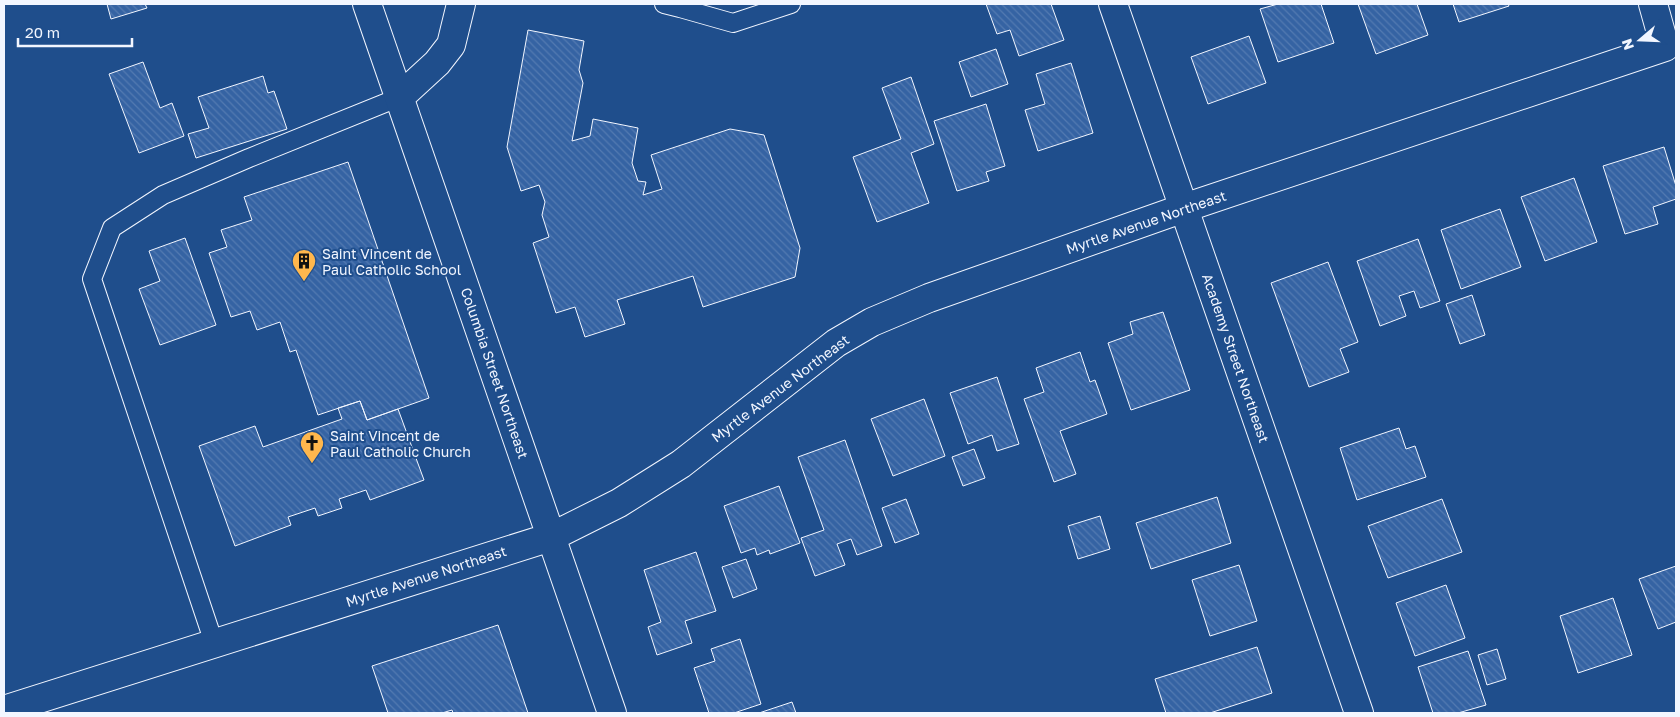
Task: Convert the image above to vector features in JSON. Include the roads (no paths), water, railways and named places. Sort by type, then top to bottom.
[{"type":"street","name":"Columbia Street Northeast","points":[[367,4],[612,713]]},
{"type":"street","points":[[400,97],[437,63],[451,45],[461,4]]},
{"type":"street","name":"Academy Street Northeast","points":[[1113,4],[1359,713]]},
{"type":"street","name":"Myrtle Avenue Northeast","points":[[4,710],[551,536],[619,503],[681,464],[836,343],[872,322],[929,298],[1184,208],[1670,45],[1653,4]]},
{"type":"lane","points":[[676,5],[733,23],[790,4]]},
{"type":"lane","points":[[214,643],[92,279],[112,228],[163,195],[400,97]]},
{"type":"place","name":"Saint Vincent de Paul Catholic School","points":[[304,282]]},
{"type":"place","name":"Saint Vincent de Paul Catholic Church","points":[[312,464]]}]
